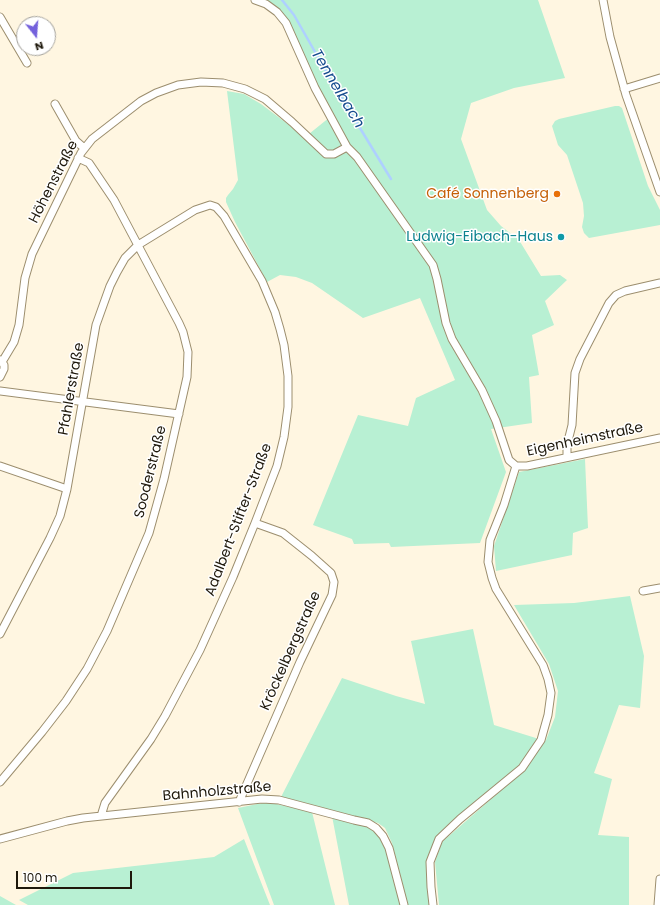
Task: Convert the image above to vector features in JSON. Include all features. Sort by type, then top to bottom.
[{"type":"street","points":[[255,0],[266,4],[277,12],[286,23],[315,88],[347,147],[358,157],[433,265],[446,323],[452,339],[482,390],[496,421],[509,460],[516,466],[504,505],[490,540],[488,562],[496,589],[543,666],[548,679],[551,694],[548,715],[541,740],[522,768],[460,819],[439,839],[430,862],[433,905]]},
{"type":"street","points":[[603,0],[610,37],[624,89],[660,192]]},
{"type":"street","points":[[0,18],[27,63]]},
{"type":"street","points":[[624,89],[660,78]]},
{"type":"street","name":"Höhenstraße","points":[[1,361],[14,342],[20,325],[25,278],[29,263],[78,158],[84,148],[98,134],[146,98],[178,85],[200,82],[229,84],[255,94],[274,106],[326,154],[334,154],[347,147]]},
{"type":"street","points":[[55,104],[76,141],[84,148]]},
{"type":"street","name":"Sooderstraße","points":[[0,782],[66,701],[87,669],[107,631],[149,533],[164,479],[188,368],[186,342],[179,322],[107,188],[89,163],[78,158]]},
{"type":"street","name":"Pfahlerstraße","points":[[0,634],[60,516],[67,489],[96,325],[116,272],[125,258],[138,245],[195,210],[210,206],[216,207],[224,216]]},
{"type":"street","name":"Adalbert-Stifter-Straße","points":[[101,816],[105,803],[151,739],[169,709],[203,643],[233,577],[255,523],[277,466],[284,437],[288,407],[288,384],[286,360],[280,328],[262,281],[224,216]]},
{"type":"street","points":[[567,457],[567,445],[572,425],[575,373],[580,359],[609,303],[616,295],[625,291],[660,283]]},
{"type":"street","points":[[0,377],[4,369],[1,361]]},
{"type":"street","points":[[0,391],[179,414]]},
{"type":"street","name":"Eigenheimstraße","points":[[516,466],[527,466],[660,438]]},
{"type":"street","points":[[0,466],[67,489]]},
{"type":"street","name":"Kröckelbergstraße","points":[[239,802],[300,662],[332,595],[334,582],[331,574],[326,569],[283,533],[255,523]]},
{"type":"street","points":[[643,591],[660,588]]},
{"type":"street","name":"Bahnholzstraße","points":[[0,839],[67,821],[101,816],[262,799],[279,800],[368,823],[376,828],[383,836],[389,848],[404,905]]},
{"type":"street","points":[[658,905],[660,878]]},
{"type":"green space","points":[[255,0],[538,0],[565,78],[514,88],[471,103],[461,139],[487,210],[501,226],[519,240],[541,276],[560,275],[567,280],[545,301],[554,325],[532,335],[539,375],[529,377],[532,423],[491,429],[506,472],[480,543],[391,547],[389,543],[354,544],[352,539],[313,525],[358,415],[408,426],[416,398],[455,380],[420,298],[363,318],[312,283],[296,277],[280,275],[267,282],[235,222],[226,202],[226,198],[238,180],[227,91],[244,94],[261,104],[304,138],[330,117],[286,23]]},
{"type":"green space","points":[[615,106],[622,108],[648,186],[660,210],[660,225],[589,238],[584,233],[582,227],[584,216],[583,203],[567,155],[558,145],[552,126],[555,121],[559,119]]},
{"type":"green space","points":[[585,459],[588,528],[573,533],[572,555],[496,571],[494,546],[519,472]]},
{"type":"green space","points":[[630,596],[644,656],[640,708],[619,705],[594,773],[612,779],[598,835],[629,837],[629,905],[439,905],[435,862],[442,842],[522,772],[546,740],[555,717],[558,691],[549,664],[514,605],[574,603]]},
{"type":"green space","points":[[473,629],[494,725],[539,739],[520,766],[437,839],[428,862],[433,905],[408,905],[392,843],[385,828],[378,823],[281,797],[342,678],[425,704],[411,641]]},
{"type":"green space","points":[[267,802],[312,812],[335,905],[274,905],[238,808]]},
{"type":"green space","points":[[332,816],[374,829],[387,848],[402,905],[349,905]]},
{"type":"green space","points":[[244,839],[270,905],[28,905],[19,900],[73,873],[214,857]]},
{"type":"green space","points":[[0,896],[16,905],[0,905]]},
{"type":"waterway","name":"Tennelbach","points":[[282,0],[294,15],[335,87],[391,179]]},
{"type":"place","name":"Café Sonnenberg","points":[[557,194]]},
{"type":"place","name":"Ludwig-Eibach-Haus","points":[[561,237]]}]
